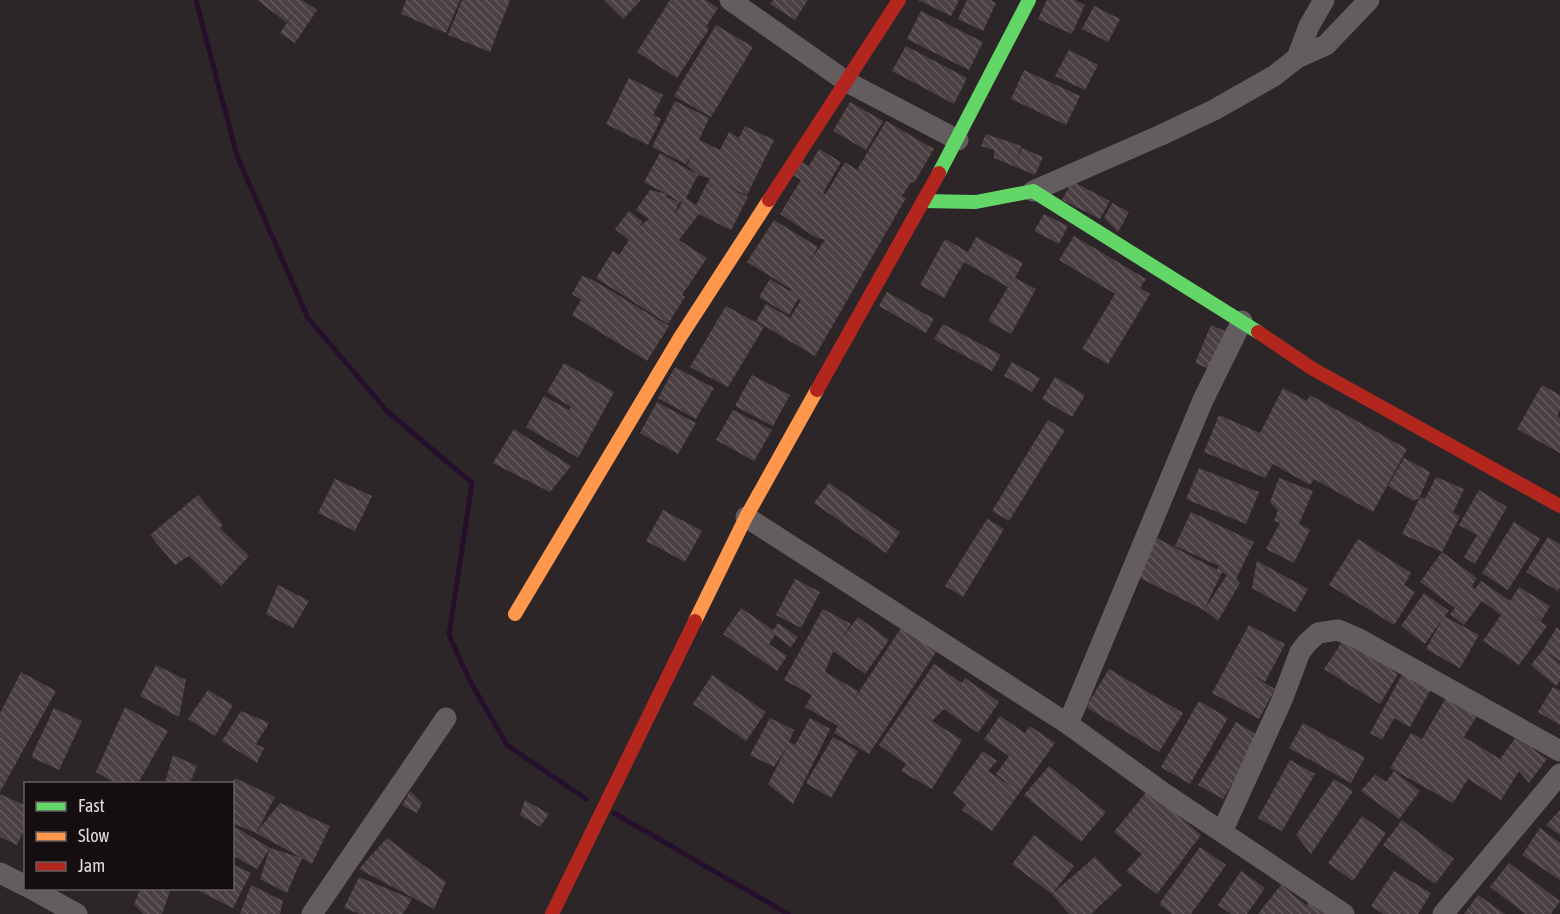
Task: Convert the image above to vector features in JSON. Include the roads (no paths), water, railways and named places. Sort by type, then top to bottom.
[{"type":"street","points":[[730,0],[847,82],[958,140]]},
{"type":"street","points":[[515,614],[679,339],[899,0]]},
{"type":"street","points":[[552,914],[746,517],[958,140],[1029,0]]},
{"type":"street","points":[[1297,58],[1309,26],[1324,0]]},
{"type":"street","points":[[924,201],[976,202],[1033,192],[1214,110],[1274,76],[1297,58],[1326,45],[1369,0]]},
{"type":"street","points":[[1033,192],[1242,321],[1313,369],[1560,506]]},
{"type":"street","points":[[1068,724],[1203,400],[1242,321]]},
{"type":"street","points":[[746,517],[1068,724],[1344,914]]},
{"type":"street","points":[[1222,832],[1282,700],[1300,652],[1318,633],[1338,630],[1359,639],[1560,751]]},
{"type":"street","points":[[312,914],[446,718]]},
{"type":"street","points":[[1443,914],[1560,774]]},
{"type":"street","points":[[0,873],[24,885]]},
{"type":"street","points":[[34,890],[77,914]]},
{"type":"waterway","points":[[196,0],[237,156],[308,318],[387,411],[472,483],[449,635],[470,681],[507,745],[586,799]]},
{"type":"waterway","points":[[614,813],[788,914]]}]
